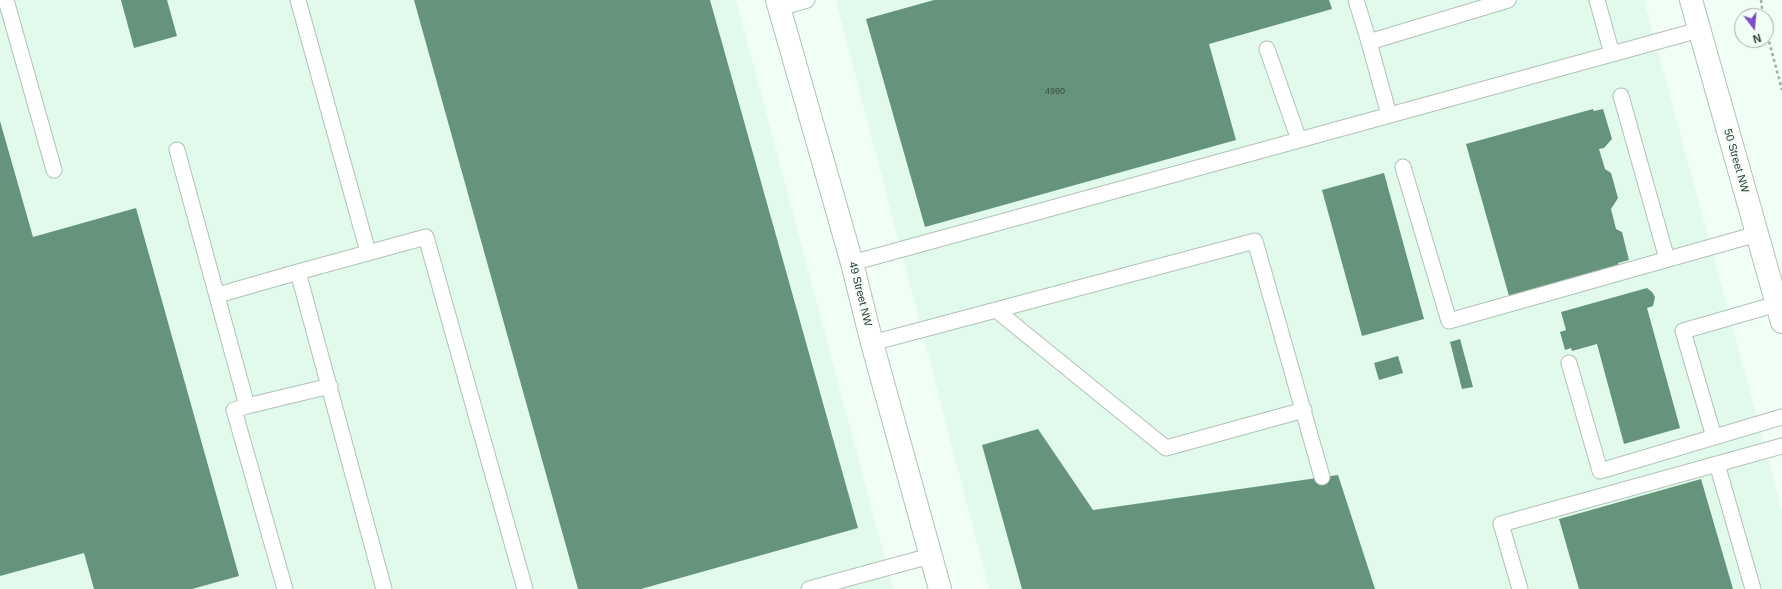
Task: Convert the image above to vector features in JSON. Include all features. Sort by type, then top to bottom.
[{"type":"street","name":"50 Street NW","points":[[1691,0],[1779,313]]},
{"type":"street","name":"49 Street NW","points":[[778,4],[852,263],[872,343],[940,589]]},
{"type":"lane","points":[[6,0],[54,170]]},
{"type":"lane","points":[[298,0],[368,252]]},
{"type":"lane","points":[[778,4],[807,0]]},
{"type":"lane","points":[[1356,0],[1389,115]]},
{"type":"lane","points":[[1369,42],[1508,0]]},
{"type":"lane","points":[[1597,0],[1612,54]]},
{"type":"lane","points":[[852,263],[1700,30]]},
{"type":"lane","points":[[1267,48],[1299,140]]},
{"type":"lane","points":[[1621,96],[1667,259]]},
{"type":"lane","points":[[177,150],[218,295],[247,406]]},
{"type":"lane","points":[[1403,167],[1449,321],[1757,234]]},
{"type":"lane","points":[[218,295],[426,237],[525,589]]},
{"type":"lane","points":[[872,343],[1255,242],[1322,477]]},
{"type":"lane","points":[[298,272],[384,589]]},
{"type":"lane","points":[[996,310],[1166,448],[1304,410]]},
{"type":"lane","points":[[1714,437],[1683,331],[1779,313]]},
{"type":"lane","points":[[1568,363],[1600,471],[1782,416]]},
{"type":"lane","points":[[285,589],[234,410],[330,386]]},
{"type":"lane","points":[[1520,589],[1502,524],[1782,446]]},
{"type":"lane","points":[[1717,464],[1753,589]]},
{"type":"lane","points":[[809,589],[930,556]]},
{"type":"path","points":[[1771,48],[1782,90]]},
{"type":"shaded area","points":[[0,0],[736,0],[893,589],[0,589]]},
{"type":"shaded area","points":[[836,0],[1644,0],[1782,511],[1782,589],[989,589]]},
{"type":"building","points":[[121,0],[167,0],[177,36],[134,48]]},
{"type":"building","points":[[414,0],[710,0],[858,528],[641,589],[578,589]]},
{"type":"building","points":[[934,0],[1329,0],[1332,9],[1209,44],[1236,140],[925,227],[866,19]]},
{"type":"building","points":[[1593,109],[1594,111],[1603,109],[1612,139],[1604,148],[1599,149],[1605,169],[1611,173],[1618,198],[1611,209],[1616,229],[1622,232],[1629,260],[1618,263],[1619,266],[1509,296],[1466,144]]},
{"type":"building","points":[[0,121],[33,237],[136,208],[239,576],[192,589],[94,589],[84,553],[0,576]]},
{"type":"building","points":[[1384,173],[1424,319],[1362,336],[1322,190]]},
{"type":"building","points":[[1647,288],[1655,297],[1653,306],[1647,308],[1680,428],[1624,444],[1597,344],[1572,351],[1571,348],[1565,350],[1560,332],[1566,330],[1561,312]]},
{"type":"building","points":[[1460,339],[1473,387],[1462,389],[1450,342]]},
{"type":"building","points":[[1398,356],[1403,373],[1379,380],[1374,363]]},
{"type":"building","points":[[1038,429],[1093,510],[1338,475],[1375,589],[1022,589],[982,445]]},
{"type":"building","points":[[1701,479],[1733,589],[1579,589],[1559,519]]}]
